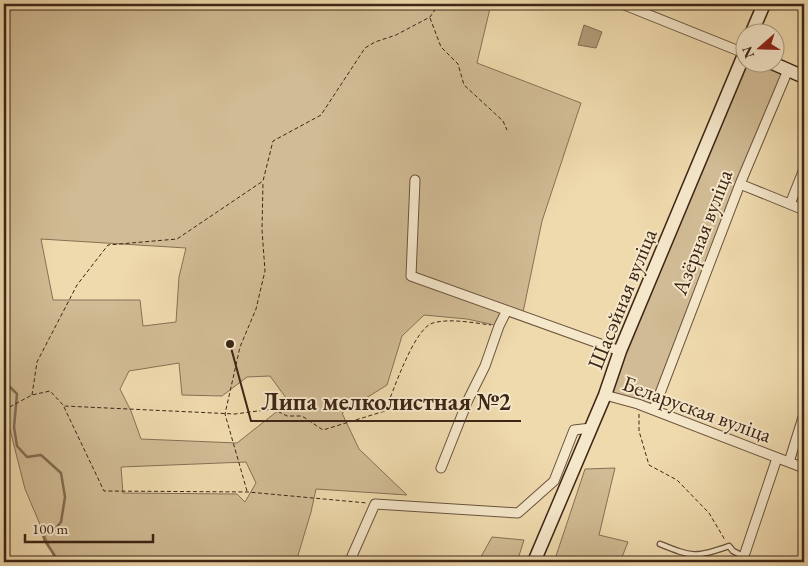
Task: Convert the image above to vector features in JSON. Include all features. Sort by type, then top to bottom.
[{"type":"main road","points":[[756,22],[764,4]]},
{"type":"main road","points":[[788,70],[804,77]]},
{"type":"main road","name":"Шасэйная вуліца","points":[[534,562],[605,395],[620,351],[737,72]]},
{"type":"street","points":[[622,4],[736,48]]},
{"type":"street","name":"Азёрная вуліца","points":[[654,409],[740,184],[788,70]]},
{"type":"street","points":[[790,204],[804,169]]},
{"type":"street","points":[[415,180],[411,276],[506,312],[620,351]]},
{"type":"street","points":[[740,184],[804,210]]},
{"type":"street","points":[[441,468],[506,312]]},
{"type":"street","name":"Беларуская вуліца","points":[[605,395],[654,409],[804,468]]},
{"type":"street","points":[[788,462],[804,414]]},
{"type":"street","points":[[352,556],[375,504],[518,513],[554,481],[574,430],[591,428]]},
{"type":"street","points":[[742,559],[777,458]]},
{"type":"lane","points":[[660,544],[681,553],[695,556],[729,546],[742,559]]},
{"type":"path","points":[[248,492],[225,414],[240,346],[256,309],[264,271],[262,230],[263,181],[273,141],[321,115],[365,48],[375,42],[396,36],[430,17],[439,4]]},
{"type":"path","points":[[430,17],[441,48],[458,64],[464,85],[503,121],[507,130]]},
{"type":"path","points":[[32,395],[37,362],[76,286],[108,246],[177,240],[263,181]]},
{"type":"path","points":[[64,406],[225,414],[273,409],[287,416],[302,416],[323,430],[385,411],[413,344],[425,328],[432,323],[460,321],[499,326]]},
{"type":"path","points":[[4,410],[32,395],[50,391],[64,406],[104,490],[248,492],[375,504]]},
{"type":"path","points":[[638,404],[639,431],[649,465],[677,480],[709,513],[729,546]]},
{"type":"shaded area","points":[[4,4],[491,4],[477,63],[581,103],[542,221],[522,317],[506,312],[499,326],[467,319],[424,315],[402,336],[387,385],[342,413],[359,449],[407,495],[316,489],[296,562],[56,562],[25,489],[4,406]],"holes":[[[41,239],[186,248],[179,277],[176,322],[143,326],[140,300],[53,300]],[[179,363],[182,395],[222,396],[247,377],[270,376],[289,402],[237,443],[141,439],[131,411],[120,389],[129,371]],[[246,462],[256,483],[245,502],[237,494],[123,493],[121,467]]]},
{"type":"shaded area","points":[[584,25],[602,32],[596,48],[578,45]]},
{"type":"shaded area","points":[[786,69],[788,70],[654,409],[605,395],[742,72],[786,72]]},
{"type":"shaded area","points":[[615,468],[599,535],[628,542],[620,562],[554,562],[585,469]]},
{"type":"shaded area","points":[[492,537],[524,540],[517,562],[478,562]]},
{"type":"waterway","points":[[4,381],[17,394],[14,427],[17,446],[27,457],[41,455],[61,473],[65,497],[61,522],[51,534],[42,532],[45,541],[59,562]]},
{"type":"place","name":"Липа мелколистная №2","points":[[230,344]]}]
